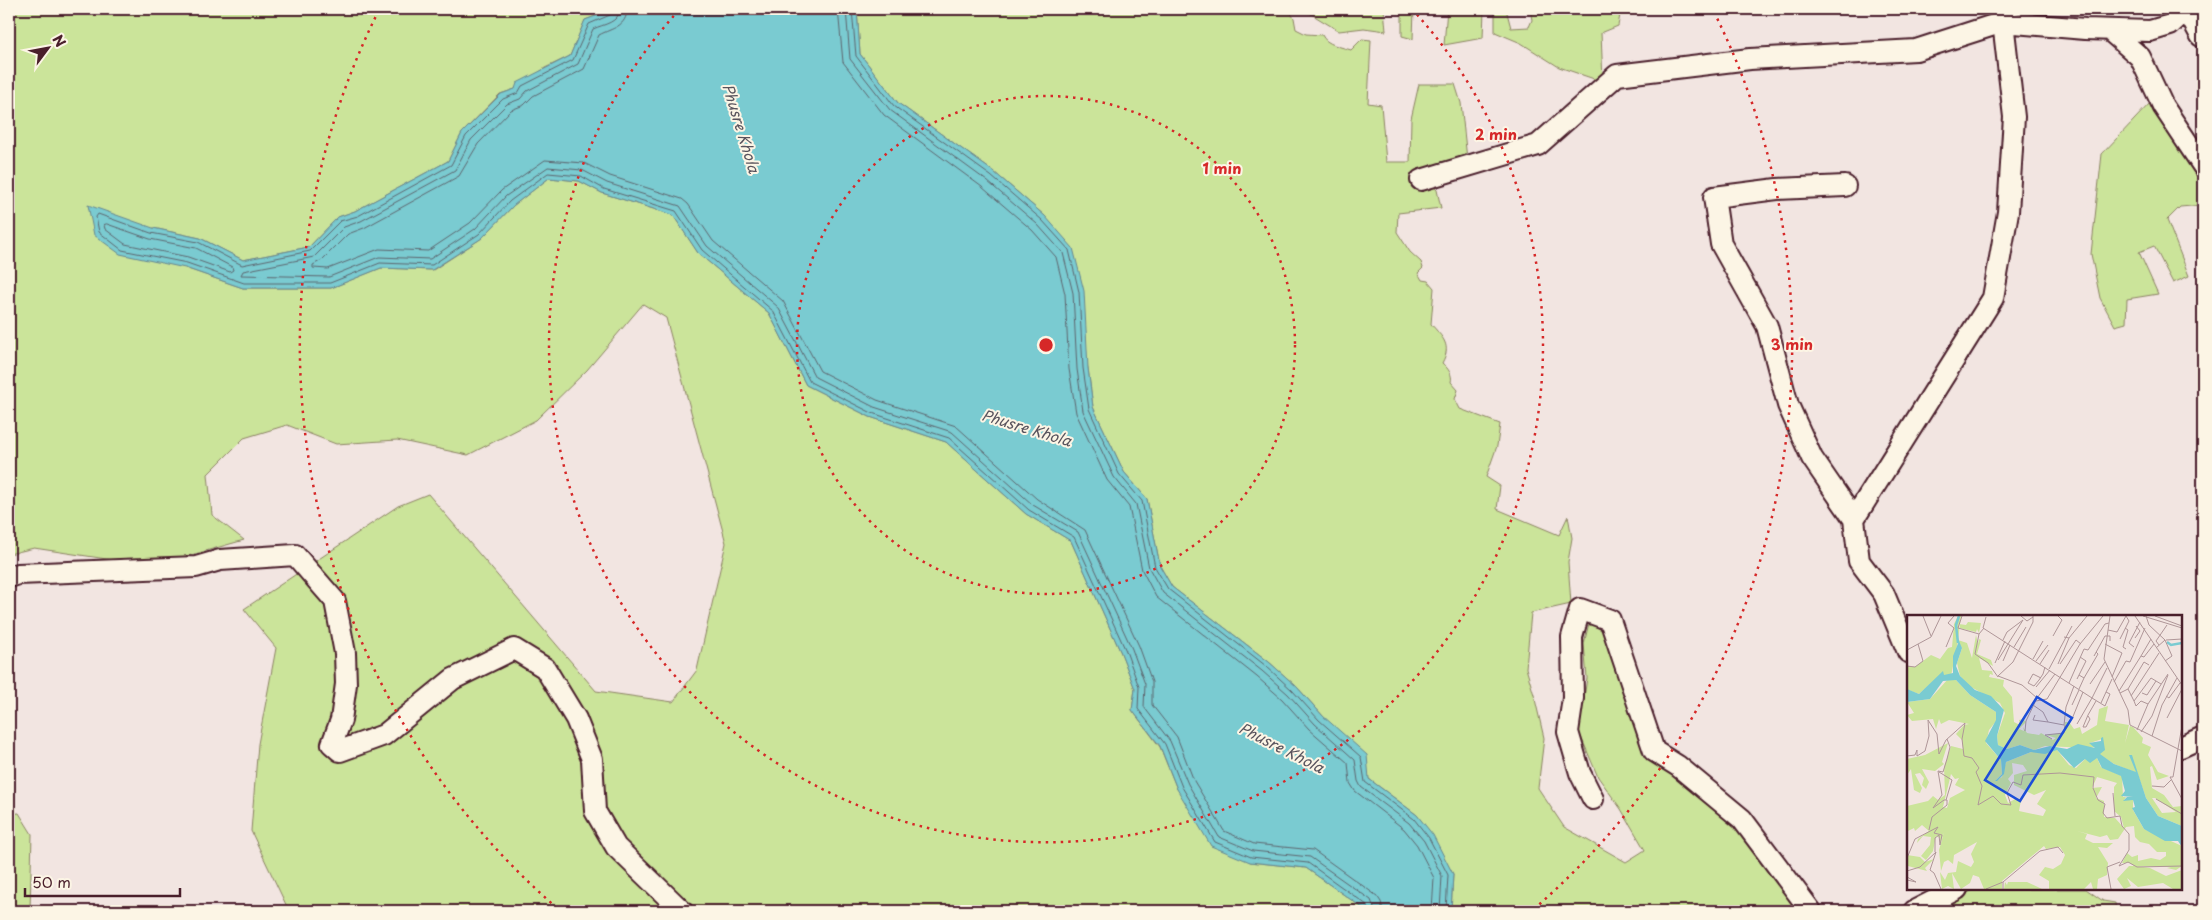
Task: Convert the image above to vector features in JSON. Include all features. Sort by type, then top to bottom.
[{"type":"street","points":[[1421,180],[1538,145],[1617,75],[1750,59],[1916,50],[2003,22],[2109,30],[2150,31],[2170,25],[2187,9],[2203,37]]},
{"type":"street","points":[[1854,519],[1993,298],[2008,212],[2014,117],[2003,22]]},
{"type":"street","points":[[2109,30],[2140,57],[2163,106],[2203,166]]},
{"type":"street","points":[[1845,186],[1777,189],[1714,198],[1722,244],[1766,326],[1788,405],[1812,458],[1854,519],[1860,561],[1884,594],[1907,650]]},
{"type":"street","points":[[9,577],[18,574],[196,567],[220,560],[295,555],[336,601],[345,653],[346,684],[341,720],[332,744],[340,751],[384,735],[453,679],[514,650],[545,668],[576,719],[592,759],[595,811],[616,847],[682,911]]},
{"type":"street","points":[[1593,799],[1580,774],[1568,732],[1573,698],[1572,636],[1580,609],[1610,620],[1654,751],[1678,766],[1742,819],[1811,911]]},
{"type":"street","points":[[2182,747],[2203,737]]},
{"type":"street","points":[[1914,911],[1955,890]]},
{"type":"green space","points":[[9,9],[610,9],[585,20],[570,56],[545,68],[515,89],[500,94],[462,133],[448,161],[355,211],[338,217],[309,247],[243,260],[200,238],[153,228],[185,268],[243,288],[331,288],[381,268],[433,270],[482,238],[514,205],[549,178],[579,181],[602,193],[673,215],[698,253],[769,313],[806,385],[870,417],[946,442],[1026,514],[1071,541],[1135,689],[1132,710],[1160,747],[1177,789],[1250,862],[1306,868],[1367,911],[289,911],[251,831],[258,744],[276,648],[244,609],[398,506],[428,494],[596,691],[673,702],[697,670],[726,543],[666,318],[643,304],[587,370],[536,420],[468,455],[397,440],[336,444],[287,425],[244,438],[208,474],[212,515],[244,540],[153,566],[34,548],[9,554]]},
{"type":"green space","points":[[857,9],[1223,9],[1234,12],[1255,9],[1265,15],[1268,13],[1268,9],[1288,9],[1294,18],[1296,29],[1306,34],[1322,35],[1327,41],[1335,45],[1351,50],[1362,39],[1371,40],[1368,103],[1381,105],[1386,162],[1410,162],[1411,119],[1419,84],[1455,84],[1461,103],[1467,159],[1431,183],[1437,190],[1441,208],[1398,213],[1397,232],[1410,252],[1421,262],[1423,268],[1418,273],[1422,280],[1428,281],[1434,288],[1431,324],[1445,342],[1446,351],[1442,363],[1450,372],[1451,382],[1458,390],[1455,399],[1460,409],[1500,424],[1497,446],[1486,477],[1500,486],[1497,509],[1559,535],[1568,516],[1572,538],[1568,562],[1571,604],[1531,613],[1526,668],[1544,738],[1538,788],[1564,827],[1626,862],[1645,850],[1621,809],[1598,777],[1579,732],[1587,678],[1584,644],[1589,623],[1610,635],[1650,753],[1747,831],[1807,911],[1451,911],[1453,874],[1417,815],[1369,779],[1323,716],[1296,686],[1269,662],[1172,587],[1160,566],[1147,499],[1124,472],[1093,407],[1088,368],[1045,216],[994,172],[898,103],[860,54]]},
{"type":"green space","points":[[1303,9],[1384,9],[1386,31],[1364,28],[1339,31]]},
{"type":"green space","points":[[1402,9],[1414,9],[1413,39],[1402,36]]},
{"type":"green space","points":[[1447,9],[1484,9],[1483,38],[1444,45]]},
{"type":"green space","points":[[1495,9],[1506,9],[1511,28],[1529,27],[1532,20],[1530,9],[1621,9],[1618,26],[1601,33],[1603,82],[1559,67],[1521,43],[1495,32]]},
{"type":"green space","points":[[2151,102],[2203,177],[2203,205],[2180,207],[2167,220],[2189,276],[2173,283],[2154,246],[2139,252],[2158,294],[2127,299],[2126,323],[2115,326],[2100,298],[2091,254],[2102,154]]},
{"type":"green space","points":[[19,813],[32,834],[30,911],[9,911],[9,814]]},
{"type":"green space","points":[[1973,890],[2087,890],[2103,901],[2115,903],[2116,911],[1934,911]]},
{"type":"water","name":"Phusre Khola","points":[[610,9],[857,9],[860,54],[898,103],[994,172],[1045,216],[1073,248],[1084,291],[1088,368],[1093,407],[1124,472],[1147,499],[1160,566],[1172,587],[1269,662],[1296,686],[1323,716],[1367,755],[1369,779],[1417,815],[1433,835],[1453,874],[1451,911],[1367,911],[1306,868],[1250,862],[1211,846],[1177,789],[1160,746],[1132,710],[1135,689],[1071,541],[1026,514],[946,442],[870,417],[806,385],[769,313],[698,253],[673,215],[602,193],[579,181],[549,178],[514,205],[482,238],[432,270],[381,268],[331,288],[243,288],[185,268],[120,254],[94,235],[88,205],[153,228],[200,238],[243,260],[309,247],[338,217],[355,211],[448,161],[462,133],[501,94],[515,89],[517,83],[570,56],[585,20]]}]
